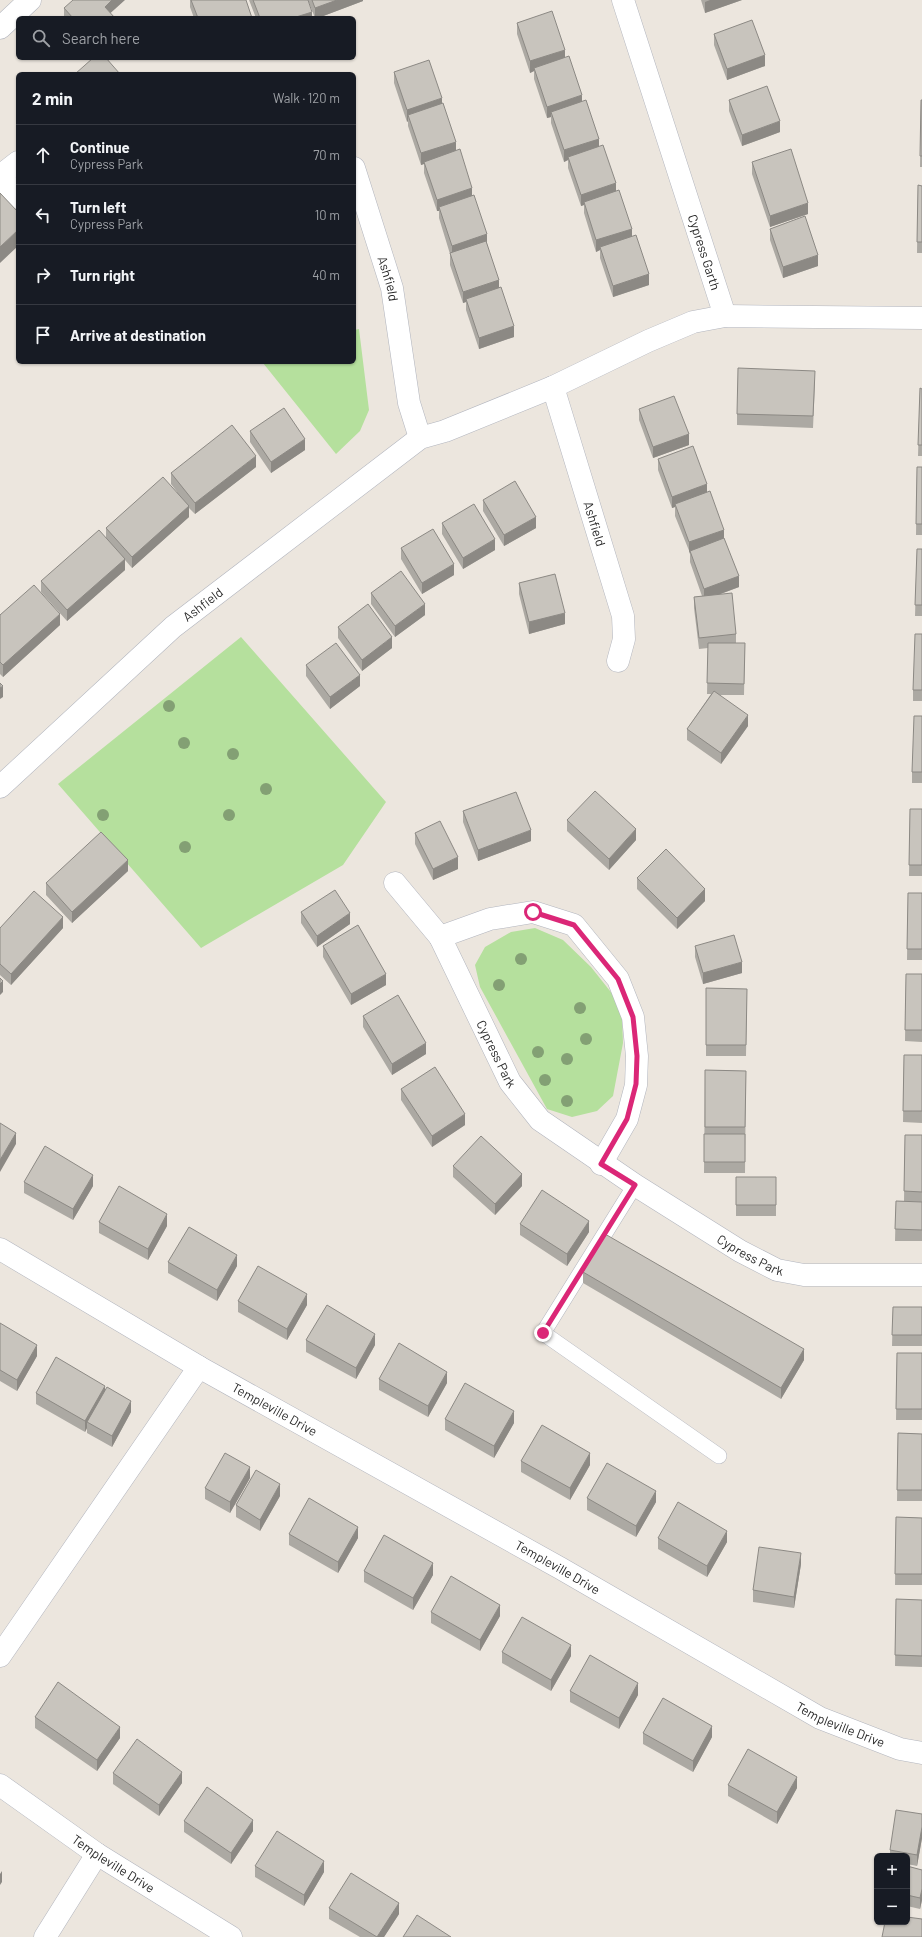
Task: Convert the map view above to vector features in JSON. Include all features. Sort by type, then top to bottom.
[{"type":"street","points":[[0,28],[30,0]]},
{"type":"street","name":"Cypress Garth","points":[[623,0],[724,316]]},
{"type":"street","points":[[16,164],[0,176],[16,196]]},
{"type":"street","name":"Ashfield","points":[[356,174],[392,288],[408,403],[420,438]]},
{"type":"street","points":[[724,316],[922,318]]},
{"type":"street","name":"Ashfield","points":[[0,787],[173,627],[420,438],[445,431],[553,388],[648,341],[693,322],[724,316]]},
{"type":"street","name":"Ashfield","points":[[553,388],[623,616],[624,639],[618,661]]},
{"type":"street","name":"Cypress Park","points":[[395,883],[440,937],[510,1082],[540,1120],[601,1164],[740,1251],[777,1270],[804,1275],[922,1275]]},
{"type":"street","points":[[440,937],[490,919],[533,912],[574,925],[618,979],[633,1017],[637,1056],[636,1084],[627,1119],[601,1164]]},
{"type":"street","name":"Templeville Drive","points":[[0,1250],[199,1367],[560,1568],[820,1718],[900,1749],[922,1753]]},
{"type":"street","points":[[0,1656],[199,1367]]},
{"type":"street","name":"Templeville Drive","points":[[0,1786],[97,1854],[231,1937]]},
{"type":"street","points":[[45,1937],[97,1854]]},
{"type":"lane","points":[[635,1185],[543,1333],[719,1456]]},
{"type":"green space","points":[[359,329],[369,410],[360,431],[336,454],[264,364],[356,364],[356,330]]},
{"type":"green space","points":[[241,637],[386,802],[343,865],[201,948],[58,784]]},
{"type":"green space","points":[[535,928],[563,940],[591,967],[614,996],[622,1016],[623,1043],[613,1096],[597,1111],[572,1117],[547,1109],[480,987],[475,965],[485,947],[511,932]]},
{"type":"building","points":[[73,0],[112,0],[105,7],[113,16],[71,16],[64,8]]},
{"type":"building","points":[[191,0],[246,0],[251,16],[197,16]]},
{"type":"building","points":[[253,0],[308,0],[312,12],[299,16],[259,16]]},
{"type":"building","points":[[312,0],[337,0],[315,8]]},
{"type":"building","points":[[552,11],[565,50],[530,61],[517,23]]},
{"type":"building","points":[[752,20],[765,55],[727,69],[714,34]]},
{"type":"building","points":[[569,56],[582,95],[547,107],[534,68]]},
{"type":"building","points":[[91,60],[108,60],[118,72],[77,72]]},
{"type":"building","points":[[429,60],[442,98],[407,110],[394,72]]},
{"type":"building","points":[[767,86],[780,121],[742,135],[729,100]]},
{"type":"building","points":[[586,100],[599,139],[564,150],[551,112]]},
{"type":"building","points":[[921,100],[922,156],[920,156]]},
{"type":"building","points":[[443,103],[456,142],[421,153],[408,115]]},
{"type":"building","points":[[603,145],[616,183],[581,195],[568,157]]},
{"type":"building","points":[[460,149],[472,188],[437,200],[424,162]]},
{"type":"building","points":[[791,149],[808,203],[770,216],[752,162]]},
{"type":"building","points":[[918,185],[922,186],[922,242],[917,242]]},
{"type":"building","points":[[619,190],[632,229],[596,240],[584,202]]},
{"type":"building","points":[[0,193],[16,210],[16,232],[0,247]]},
{"type":"building","points":[[474,195],[487,234],[452,246],[439,207]]},
{"type":"building","points":[[805,216],[818,255],[783,267],[770,229]]},
{"type":"building","points":[[636,235],[649,274],[613,286],[600,247]]},
{"type":"building","points":[[486,241],[499,280],[463,292],[450,253]]},
{"type":"building","points":[[501,287],[514,326],[479,338],[466,299]]},
{"type":"building","points":[[738,368],[815,371],[813,416],[737,414]]},
{"type":"building","points":[[920,388],[922,389],[922,445],[918,445]]},
{"type":"building","points":[[674,396],[689,434],[653,447],[639,409]]},
{"type":"building","points":[[284,408],[305,439],[271,462],[250,431]]},
{"type":"building","points":[[232,425],[256,456],[195,503],[171,473]]},
{"type":"building","points":[[693,446],[707,484],[672,497],[658,459]]},
{"type":"building","points":[[917,467],[922,467],[922,524],[916,524]]},
{"type":"building","points":[[163,477],[189,506],[132,557],[106,528]]},
{"type":"building","points":[[515,481],[536,517],[504,535],[483,500]]},
{"type":"building","points":[[710,491],[724,530],[689,542],[675,504]]},
{"type":"building","points":[[474,504],[495,539],[463,558],[442,523]]},
{"type":"building","points":[[433,529],[454,564],[422,583],[401,548]]},
{"type":"building","points":[[99,530],[125,559],[67,610],[41,581]]},
{"type":"building","points":[[724,538],[739,576],[704,589],[690,551]]},
{"type":"building","points":[[917,549],[922,549],[922,605],[915,605]]},
{"type":"building","points":[[401,571],[425,604],[395,626],[371,593]]},
{"type":"building","points":[[555,574],[565,613],[529,622],[519,583]]},
{"type":"building","points":[[34,585],[60,614],[3,665],[0,662],[0,615]]},
{"type":"building","points":[[732,593],[736,634],[699,638],[694,597]]},
{"type":"building","points":[[368,604],[392,637],[362,660],[338,627]]},
{"type":"building","points":[[915,634],[922,634],[922,690],[913,690]]},
{"type":"building","points":[[336,643],[360,675],[330,697],[306,665]]},
{"type":"building","points":[[708,643],[745,643],[744,684],[707,683]]},
{"type":"building","points":[[714,691],[748,715],[721,753],[687,729]]},
{"type":"building","points":[[914,716],[922,716],[922,772],[912,772]]},
{"type":"building","points":[[595,791],[636,829],[609,859],[567,820]]},
{"type":"building","points":[[516,792],[531,830],[478,850],[463,811]]},
{"type":"building","points":[[910,809],[922,809],[922,865],[909,865]]},
{"type":"building","points":[[440,821],[458,857],[433,869],[415,833]]},
{"type":"building","points":[[101,832],[128,860],[72,912],[46,883]]},
{"type":"building","points":[[666,849],[705,889],[677,918],[637,878]]},
{"type":"building","points":[[335,890],[350,913],[317,936],[301,912]]},
{"type":"building","points":[[34,891],[63,917],[11,974],[0,964],[0,928]]},
{"type":"building","points":[[908,893],[922,893],[922,949],[907,949]]},
{"type":"building","points":[[358,925],[386,974],[351,994],[323,946]]},
{"type":"building","points":[[734,935],[742,962],[703,973],[695,946]]},
{"type":"building","points":[[906,974],[922,974],[922,1030],[905,1030]]},
{"type":"building","points":[[706,988],[747,989],[746,1045],[706,1045]]},
{"type":"building","points":[[398,995],[426,1043],[392,1064],[363,1016]]},
{"type":"building","points":[[904,1055],[922,1055],[922,1111],[903,1111]]},
{"type":"building","points":[[435,1067],[465,1114],[432,1136],[401,1089]]},
{"type":"building","points":[[705,1070],[746,1071],[745,1127],[705,1127]]},
{"type":"building","points":[[0,1123],[16,1133],[0,1160]]},
{"type":"building","points":[[704,1134],[745,1134],[745,1162],[704,1162]]},
{"type":"building","points":[[905,1135],[922,1135],[922,1192],[904,1191]]},
{"type":"building","points":[[481,1136],[522,1174],[495,1204],[453,1166]]},
{"type":"building","points":[[45,1146],[93,1175],[73,1209],[24,1182]]},
{"type":"building","points":[[736,1177],[776,1177],[776,1205],[736,1205]]},
{"type":"building","points":[[119,1186],[167,1214],[148,1249],[99,1222]]},
{"type":"building","points":[[542,1190],[589,1221],[567,1254],[520,1224]]},
{"type":"building","points":[[896,1201],[922,1202],[922,1230],[895,1229]]},
{"type":"building","points":[[189,1227],[237,1255],[217,1290],[168,1262]]},
{"type":"building","points":[[605,1234],[804,1349],[781,1388],[583,1272]]},
{"type":"building","points":[[258,1266],[307,1294],[287,1329],[238,1301]]},
{"type":"building","points":[[327,1305],[375,1334],[356,1368],[306,1340]]},
{"type":"building","points":[[893,1307],[922,1307],[922,1335],[892,1335]]},
{"type":"building","points":[[0,1323],[37,1345],[17,1380],[0,1370]]},
{"type":"building","points":[[399,1343],[447,1372],[428,1406],[379,1379]]},
{"type":"building","points":[[897,1353],[922,1353],[922,1409],[896,1409]]},
{"type":"building","points":[[56,1357],[105,1386],[85,1421],[36,1393]]},
{"type":"building","points":[[465,1383],[514,1411],[494,1446],[445,1419]]},
{"type":"building","points":[[107,1387],[131,1401],[112,1436],[87,1422]]},
{"type":"building","points":[[542,1425],[590,1453],[570,1488],[521,1461]]},
{"type":"building","points":[[898,1433],[922,1434],[922,1490],[897,1490]]},
{"type":"building","points":[[225,1453],[250,1467],[230,1502],[205,1488]]},
{"type":"building","points":[[607,1463],[656,1491],[636,1526],[587,1498]]},
{"type":"building","points":[[256,1470],[280,1484],[260,1520],[236,1505]]},
{"type":"building","points":[[309,1498],[358,1527],[338,1562],[289,1534]]},
{"type":"building","points":[[678,1502],[727,1531],[707,1566],[658,1538]]},
{"type":"building","points":[[896,1517],[922,1518],[922,1574],[895,1574]]},
{"type":"building","points":[[384,1535],[433,1563],[413,1598],[364,1571]]},
{"type":"building","points":[[759,1547],[801,1553],[794,1597],[753,1590]]},
{"type":"building","points":[[451,1576],[500,1605],[480,1640],[431,1612]]},
{"type":"building","points":[[896,1599],[922,1600],[922,1656],[895,1655]]},
{"type":"building","points":[[522,1617],[571,1645],[551,1680],[502,1652]]},
{"type":"building","points":[[590,1655],[638,1683],[619,1718],[570,1691]]},
{"type":"building","points":[[58,1682],[120,1727],[97,1760],[35,1717]]},
{"type":"building","points":[[663,1698],[712,1726],[693,1761],[643,1733]]},
{"type":"building","points":[[137,1739],[182,1772],[159,1805],[113,1773]]},
{"type":"building","points":[[748,1749],[797,1777],[777,1812],[728,1785]]},
{"type":"building","points":[[207,1787],[253,1820],[231,1853],[184,1821]]},
{"type":"building","points":[[896,1810],[922,1814],[922,1827],[917,1855],[890,1850]]},
{"type":"building","points":[[277,1831],[324,1861],[304,1895],[255,1866]]},
{"type":"building","points":[[910,1867],[922,1870],[922,1889],[920,1898],[910,1896]]},
{"type":"building","points":[[351,1873],[399,1903],[377,1937],[329,1908]]},
{"type":"building","points":[[417,1915],[451,1937],[403,1937]]},
{"type":"building","points":[[910,1917],[922,1919],[922,1937],[882,1937],[884,1925],[910,1925]]},
{"type":"route","points":[[533,912],[574,925],[618,979],[633,1017],[637,1056],[636,1084],[627,1119],[601,1164],[635,1185],[543,1333]]}]
